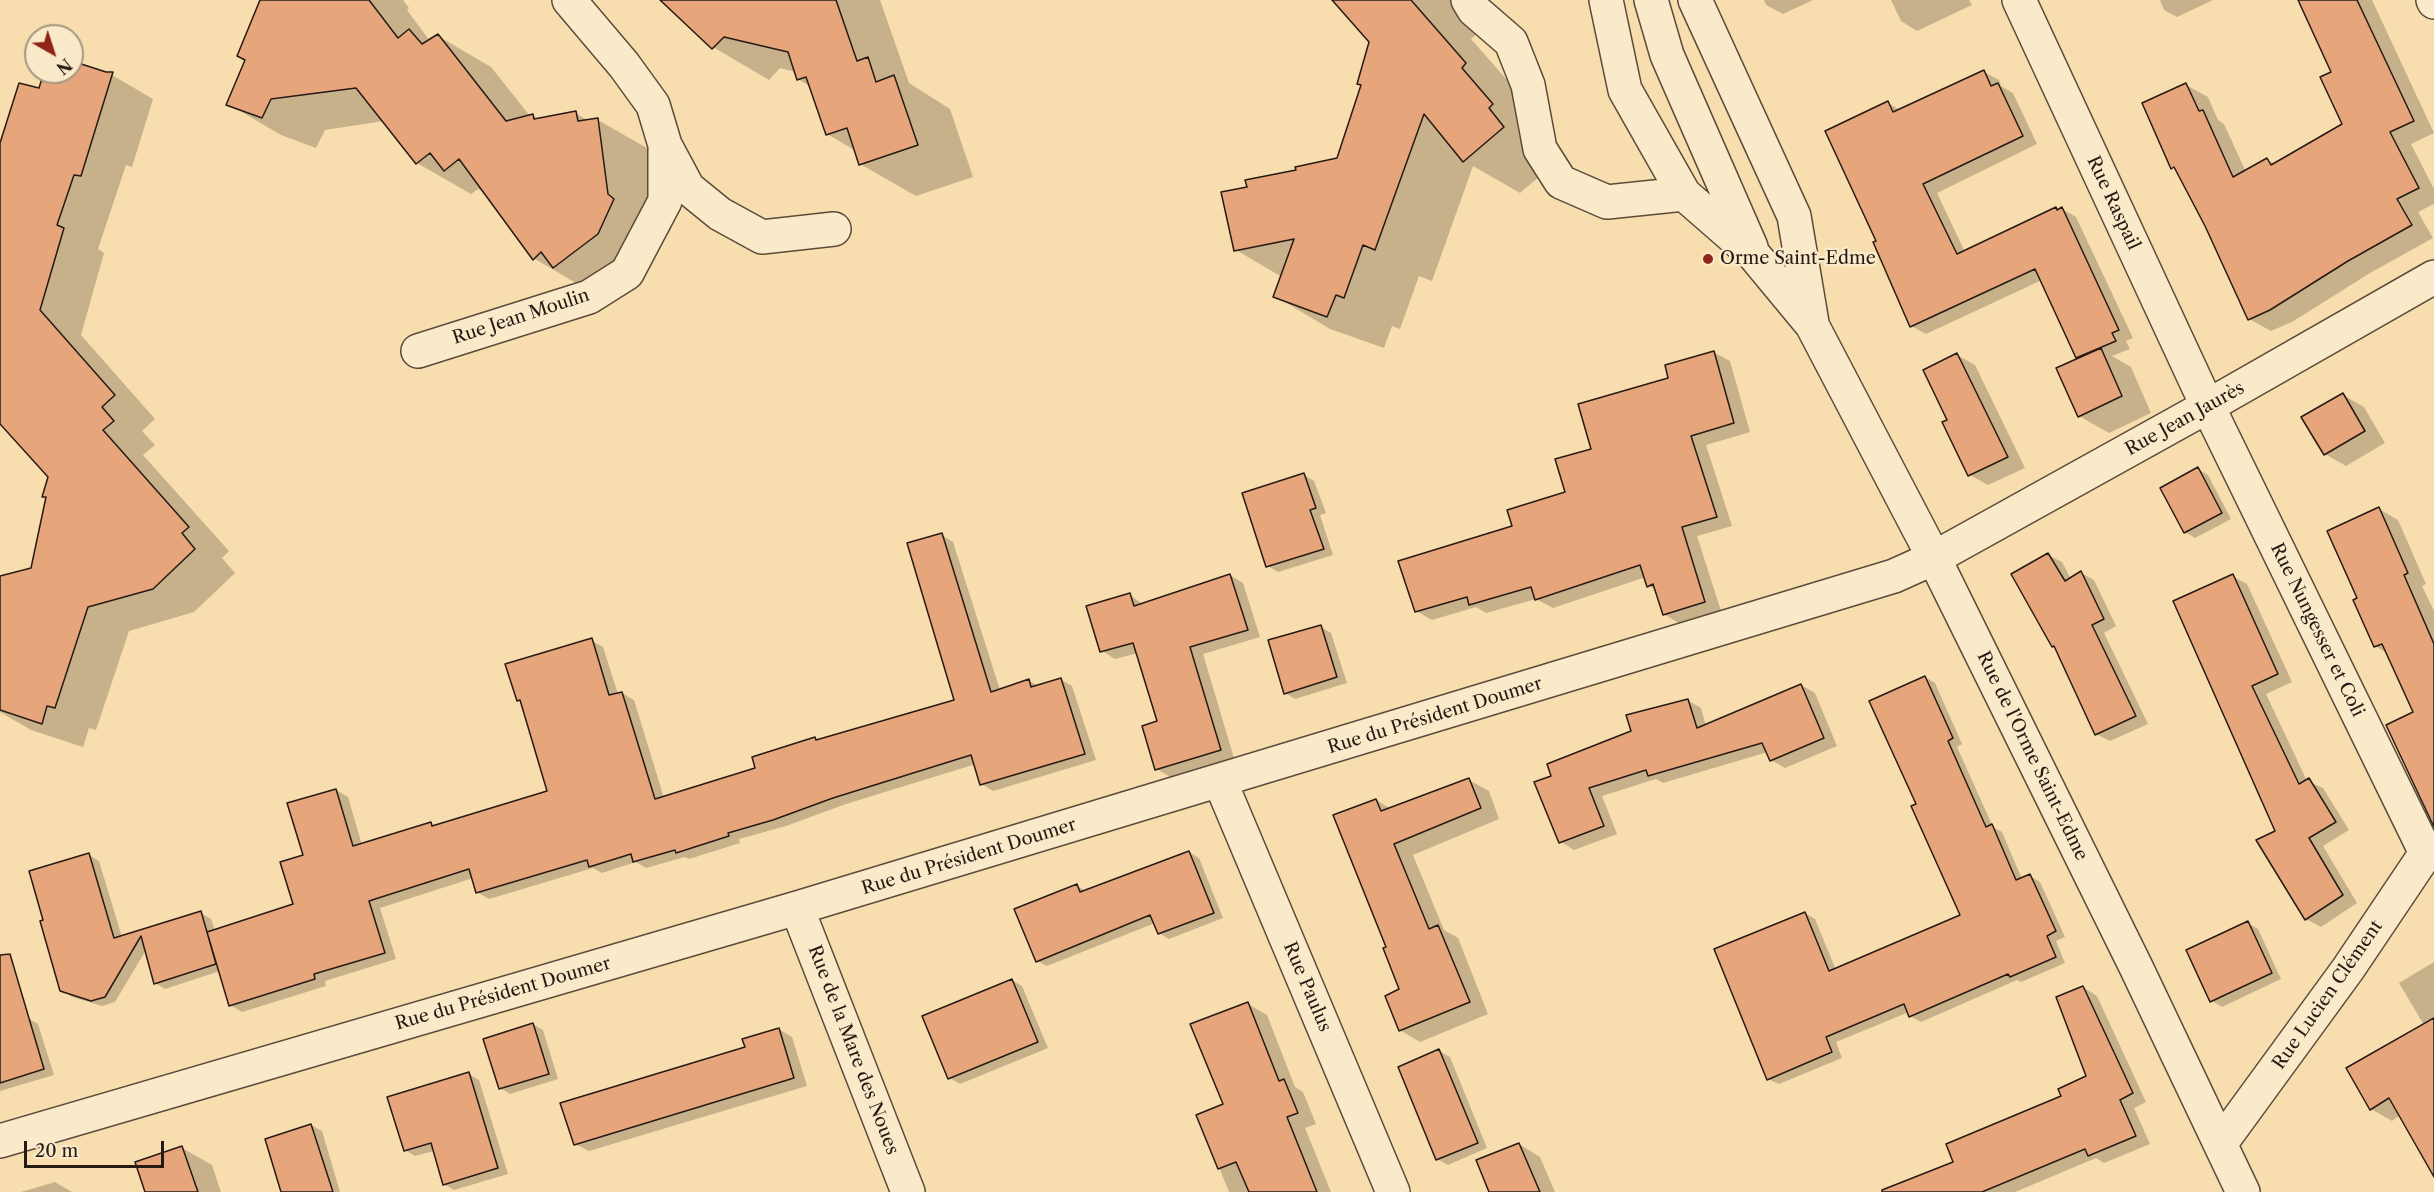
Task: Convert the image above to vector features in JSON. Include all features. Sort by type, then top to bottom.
[{"type":"street","name":"Rue Jean Moulin","points":[[569,0],[624,65],[653,105],[665,146],[688,189],[720,214],[762,237],[834,229]]},
{"type":"street","points":[[1468,0],[1474,10],[1511,42],[1528,85],[1540,149],[1561,182],[1607,202],[1684,194]]},
{"type":"street","name":"Rue de l'Orme Saint-Edme","points":[[1606,0],[1625,90],[1684,194],[1754,255],[1812,325],[1934,558],[2243,1192]]},
{"type":"street","name":"Rue de l'Orme Saint-Edme","points":[[1651,0],[1667,55],[1754,255]]},
{"type":"street","name":"Rue de l'Orme Saint-Edme","points":[[1695,0],[1794,216],[1812,325]]},
{"type":"street","name":"Rue Raspail","points":[[2019,0],[2208,406]]},
{"type":"street","name":"Rue Jean Moulin","points":[[418,351],[589,297],[627,273],[665,201],[665,146]]},
{"type":"street","name":"Rue Jean Jaurès","points":[[1934,558],[2434,278]]},
{"type":"street","name":"Rue Nungesser et Coli","points":[[2208,406],[2430,851]]},
{"type":"street","name":"Rue du Président Doumer","points":[[0,1142],[1220,781],[1894,576],[1934,558]]},
{"type":"street","name":"Rue Paulus","points":[[1220,781],[1393,1192]]},
{"type":"street","name":"Rue Lucien Clément","points":[[2221,1143],[2348,969],[2430,851]]},
{"type":"street","name":"Rue de la Mare des Noues","points":[[797,908],[908,1192]]},
{"type":"building","points":[[260,0],[369,0],[398,38],[409,29],[422,44],[438,34],[506,121],[533,114],[534,119],[576,111],[578,121],[598,118],[608,194],[614,199],[598,234],[553,268],[541,252],[533,260],[459,159],[444,171],[430,153],[416,164],[356,88],[271,99],[262,118],[226,105],[245,60],[237,56]]},
{"type":"building","points":[[660,0],[836,0],[857,61],[868,57],[876,82],[894,75],[918,145],[859,165],[847,128],[826,135],[806,77],[797,80],[788,52],[724,37],[712,49]]},
{"type":"building","points":[[1332,0],[1411,0],[1466,63],[1462,68],[1493,104],[1489,108],[1504,127],[1463,162],[1424,114],[1375,250],[1363,245],[1344,298],[1336,295],[1327,317],[1273,297],[1294,239],[1234,251],[1221,192],[1247,187],[1245,180],[1296,170],[1295,167],[1337,158],[1361,85],[1357,84],[1369,42]]},
{"type":"building","points":[[2298,0],[2357,0],[2414,121],[2390,132],[2419,188],[2397,199],[2412,225],[2348,261],[2270,310],[2248,320],[2205,226],[2174,167],[2171,169],[2142,103],[2186,83],[2199,111],[2203,110],[2233,177],[2267,158],[2271,165],[2342,124],[2320,77],[2331,72]]},
{"type":"building","points":[[84,65],[113,72],[81,176],[74,175],[57,225],[64,228],[40,310],[115,395],[102,407],[114,421],[103,430],[189,527],[182,533],[195,549],[153,589],[88,607],[55,708],[47,706],[42,724],[0,710],[0,576],[31,568],[46,497],[42,497],[48,477],[0,424],[0,143],[19,83],[39,88],[40,84],[84,84]]},
{"type":"building","points":[[1984,70],[1991,86],[1998,83],[2023,136],[1923,184],[1957,254],[2056,207],[2057,210],[2062,207],[2119,330],[2112,333],[2116,341],[2076,358],[2035,269],[1910,327],[1873,242],[1876,241],[1825,131],[1888,101],[1893,112]]},
{"type":"building","points":[[2101,348],[2122,396],[2078,417],[2056,368]]},
{"type":"building","points":[[1714,351],[1734,423],[1691,436],[1717,517],[1682,527],[1705,602],[1663,615],[1653,584],[1647,587],[1640,565],[1535,600],[1531,587],[1469,605],[1467,597],[1415,612],[1398,561],[1512,526],[1507,510],[1565,492],[1555,459],[1591,449],[1578,404],[1668,378],[1665,365]]},
{"type":"building","points":[[1957,353],[2008,457],[1968,476],[1942,422],[1947,420],[1923,370]]},
{"type":"building","points":[[2343,393],[2365,431],[2324,455],[2301,417]]},
{"type":"building","points":[[2198,467],[2222,513],[2184,533],[2160,488]]},
{"type":"building","points":[[1304,473],[1316,508],[1310,510],[1324,549],[1266,567],[1242,493]]},
{"type":"building","points":[[2379,507],[2408,573],[2404,575],[2434,644],[2434,827],[2386,725],[2413,712],[2382,644],[2374,647],[2353,600],[2357,598],[2327,531]]},
{"type":"building","points":[[942,533],[991,692],[1029,679],[1031,687],[1061,678],[1085,754],[980,785],[971,755],[833,798],[676,853],[675,850],[633,862],[631,854],[589,867],[587,860],[476,893],[469,869],[369,901],[385,953],[314,974],[315,979],[229,1006],[207,932],[293,904],[280,862],[303,855],[287,803],[336,789],[353,846],[431,822],[432,826],[547,791],[520,700],[517,701],[505,664],[592,638],[609,695],[622,692],[655,799],[755,768],[752,757],[815,737],[816,740],[954,700],[907,543]]},
{"type":"building","points":[[2048,553],[2065,581],[2081,571],[2104,619],[2092,625],[2136,716],[2095,735],[2054,646],[2052,647],[2011,574]]},
{"type":"building","points":[[1230,574],[1248,630],[1190,647],[1221,750],[1155,770],[1142,726],[1157,721],[1133,643],[1100,652],[1086,606],[1130,593],[1134,606]]},
{"type":"building","points":[[2233,574],[2278,674],[2252,686],[2299,784],[2309,778],[2336,822],[2309,838],[2343,895],[2305,920],[2256,840],[2275,831],[2173,601]]},
{"type":"building","points":[[1321,625],[1337,677],[1284,694],[1268,640]]},
{"type":"building","points":[[1925,676],[1953,738],[1948,741],[1986,827],[1992,824],[2016,880],[2030,874],[2056,931],[2047,936],[2056,957],[2010,977],[2008,974],[1909,1017],[1904,1004],[1826,1037],[1832,1052],[1767,1080],[1714,949],[1805,912],[1829,971],[1960,915],[1911,806],[1916,804],[1869,701]]},
{"type":"building","points":[[1801,684],[1824,738],[1770,761],[1762,743],[1648,776],[1646,770],[1589,788],[1604,826],[1559,843],[1534,782],[1551,776],[1547,764],[1631,731],[1626,715],[1688,699],[1697,728]]},
{"type":"building","points":[[1469,778],[1481,808],[1394,844],[1429,929],[1438,925],[1470,1002],[1399,1031],[1385,996],[1399,989],[1383,948],[1386,947],[1333,815],[1376,799],[1381,811]]},
{"type":"building","points":[[1189,851],[1214,913],[1158,934],[1150,915],[1036,962],[1014,909],[1077,884],[1080,892]]},
{"type":"building","points":[[89,853],[114,938],[201,911],[216,964],[154,984],[141,936],[105,997],[91,1001],[60,991],[40,921],[43,920],[29,871]]},
{"type":"building","points":[[2248,921],[2272,973],[2210,1002],[2186,950]]},
{"type":"building","points":[[10,954],[44,1069],[0,1083],[0,955]]},
{"type":"building","points":[[1012,979],[1038,1042],[948,1079],[922,1016]]},
{"type":"building","points":[[2083,986],[2133,1093],[2120,1100],[2136,1136],[2088,1156],[2085,1149],[1982,1192],[1882,1192],[1882,1190],[1953,1162],[1946,1144],[2061,1096],[2058,1089],[2086,1076],[2056,997]]},
{"type":"building","points":[[1248,1002],[1279,1081],[1284,1079],[1298,1113],[1287,1117],[1317,1192],[1249,1192],[1236,1162],[1218,1169],[1196,1115],[1223,1104],[1190,1024]]},
{"type":"building","points":[[2434,1018],[2434,1177],[2389,1098],[2370,1110],[2346,1068]]},
{"type":"building","points":[[533,1023],[549,1074],[499,1089],[483,1039]]},
{"type":"building","points":[[779,1028],[794,1078],[574,1145],[560,1103],[745,1047],[742,1039]]},
{"type":"building","points":[[1439,1049],[1478,1143],[1436,1160],[1398,1067]]},
{"type":"building","points":[[469,1072],[498,1168],[443,1185],[431,1143],[404,1151],[387,1097]]},
{"type":"building","points":[[311,1124],[333,1192],[281,1192],[265,1139]]},
{"type":"building","points":[[1519,1143],[1540,1192],[1489,1192],[1476,1160]]},
{"type":"building","points":[[182,1146],[198,1192],[145,1192],[135,1162]]},
{"type":"place","name":"Orme Saint-Edme","points":[[1708,259]]}]
